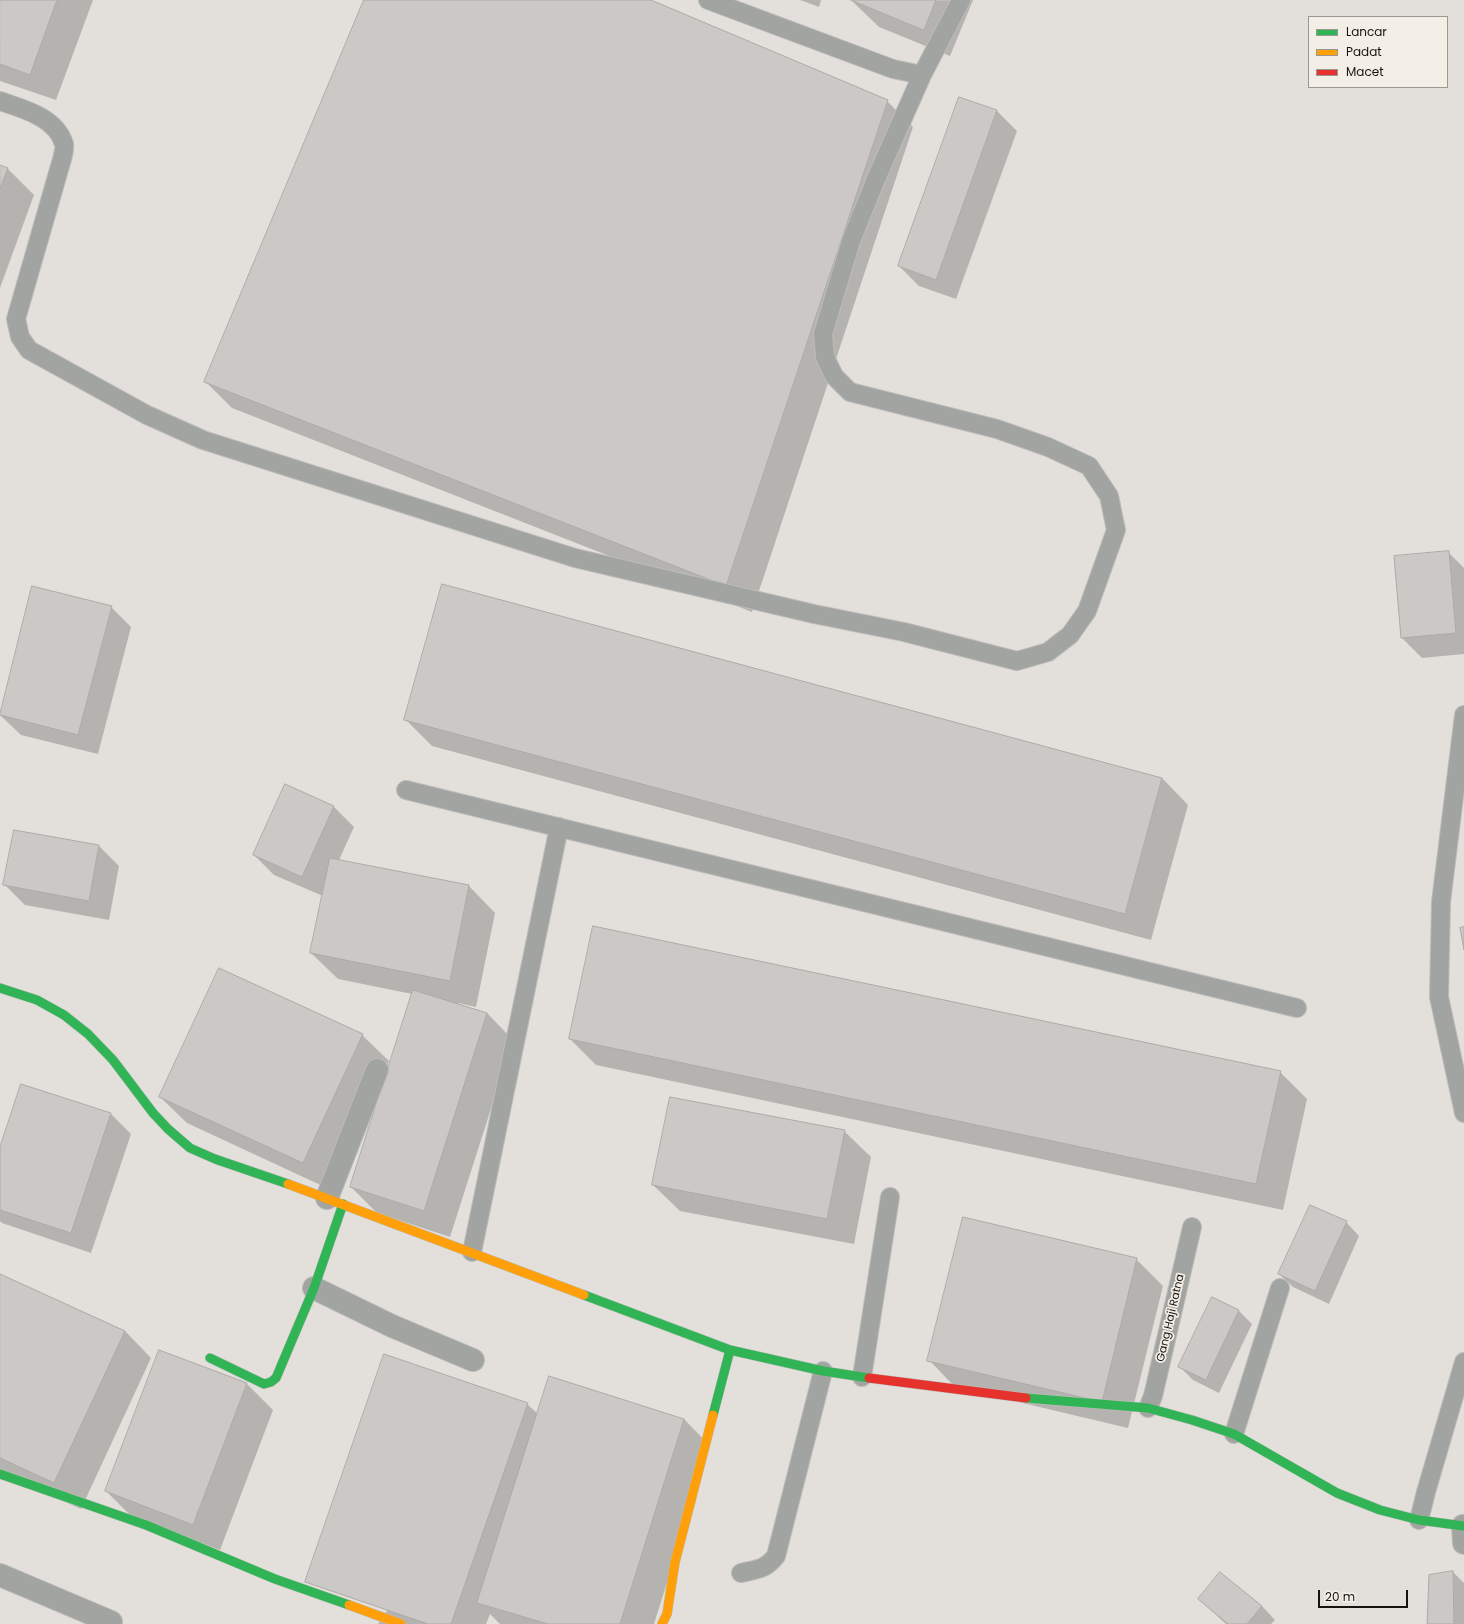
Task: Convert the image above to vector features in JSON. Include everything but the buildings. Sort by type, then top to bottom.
[{"type":"street","points":[[0,988],[37,1000],[64,1015],[88,1034],[113,1060],[163,1124],[190,1148],[472,1252],[730,1350],[823,1371],[862,1377],[1007,1397],[1148,1408],[1192,1420],[1234,1434],[1337,1492],[1380,1510],[1464,1532]]},
{"type":"street","points":[[210,1358],[264,1384],[276,1378],[314,1288],[335,1201],[377,1070]]},
{"type":"street","points":[[314,1288],[392,1326],[473,1360]]},
{"type":"street","points":[[662,1624],[666,1614],[675,1562],[730,1350]]},
{"type":"street","points":[[0,1474],[146,1525],[275,1580],[401,1624]]},
{"type":"street","points":[[0,1575],[111,1622]]},
{"type":"lane","points":[[708,0],[893,69],[922,75]]},
{"type":"lane","points":[[0,101],[37,114],[57,130],[64,145],[62,159],[16,319],[20,336],[29,350],[147,415],[203,440],[575,558],[814,614],[904,632],[1018,661],[1048,652],[1070,634],[1088,611],[1116,530],[1109,496],[1089,466],[1048,447],[997,429],[850,392],[834,376],[825,357],[823,334],[851,241],[876,179],[922,75],[961,0]]},
{"type":"lane","points":[[1464,715],[1442,902],[1439,997],[1464,1113]]},
{"type":"lane","points":[[406,790],[1297,1008]]},
{"type":"lane","points":[[472,1252],[559,827]]},
{"type":"lane","points":[[862,1377],[890,1197]]},
{"type":"lane","name":"Gang Haji Ratna","points":[[1148,1408],[1153,1396],[1192,1227]]},
{"type":"lane","points":[[1234,1434],[1280,1288]]},
{"type":"lane","points":[[1419,1520],[1464,1362]]},
{"type":"lane","points":[[741,1573],[756,1571],[766,1567],[776,1556],[823,1371]]},
{"type":"traffic: fast","points":[[0,988],[37,1000],[64,1015],[88,1034],[113,1060],[153,1113],[168,1129],[190,1148],[215,1159],[288,1184]]},
{"type":"traffic: fast","points":[[210,1358],[264,1384],[271,1382],[276,1378],[314,1288],[343,1204]]},
{"type":"traffic: fast","points":[[584,1295],[730,1350],[823,1371],[869,1378]]},
{"type":"traffic: fast","points":[[713,1415],[730,1350]]},
{"type":"traffic: fast","points":[[1026,1398],[1148,1408],[1192,1420],[1234,1434],[1337,1493],[1380,1510],[1419,1520],[1464,1526]]},
{"type":"traffic: fast","points":[[0,1474],[146,1525],[275,1579],[349,1605]]},
{"type":"traffic: slow","points":[[288,1184],[584,1295]]},
{"type":"traffic: slow","points":[[662,1624],[667,1614],[675,1562],[713,1415]]},
{"type":"traffic: slow","points":[[349,1605],[401,1624]]},
{"type":"traffic: jam","points":[[869,1378],[1026,1398]]}]
